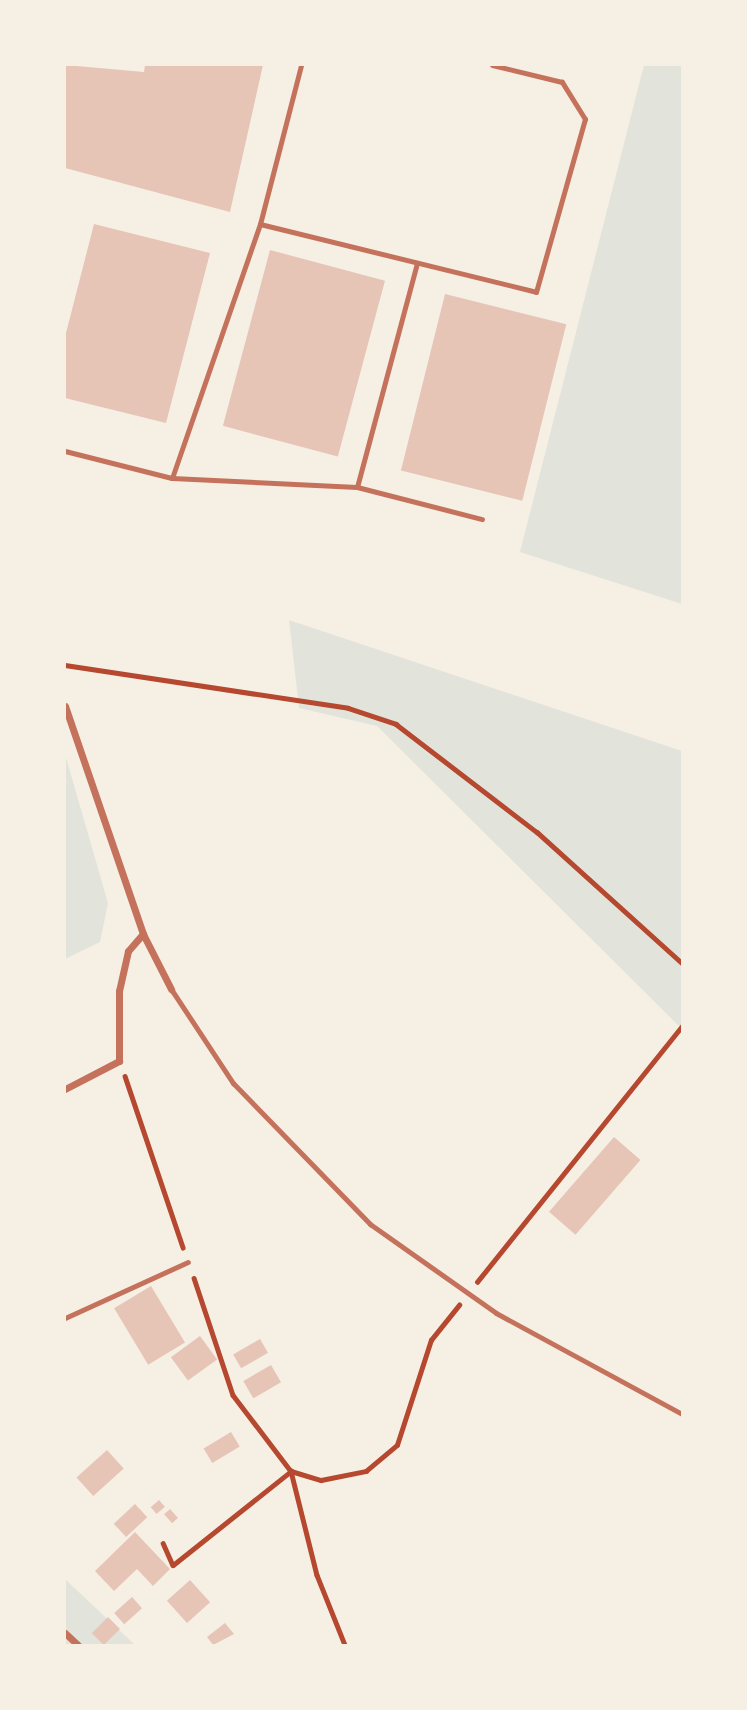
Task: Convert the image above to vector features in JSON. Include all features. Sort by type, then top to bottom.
[{"type":"street","points":[[65,706],[143,934],[171,989]]},
{"type":"street","points":[[65,1089],[119,1060],[120,991],[128,951],[143,934]]},
{"type":"street","points":[[65,1633],[78,1645]]},
{"type":"lane","points":[[172,478],[260,224],[300,65]]},
{"type":"lane","points":[[260,224],[536,292],[585,119],[562,82],[492,65]]},
{"type":"lane","points":[[357,487],[417,263]]},
{"type":"lane","points":[[65,451],[172,478],[357,487],[482,519]]},
{"type":"lane","points":[[171,989],[233,1083],[298,1155],[370,1224],[469,1293],[682,1414]]},
{"type":"lane","points":[[65,1318],[188,1262]]},
{"type":"path","points":[[65,665],[348,708],[396,724],[537,832],[682,963]]},
{"type":"path","points":[[291,1471],[321,1480],[366,1471],[397,1445],[431,1340],[682,1026]]},
{"type":"path","points":[[119,1060],[233,1395],[291,1471],[317,1575],[345,1645]]},
{"type":"path","points":[[163,1543],[173,1565],[291,1471]]},
{"type":"shaded area","points":[[644,65],[682,65],[682,604],[520,552]]},
{"type":"shaded area","points":[[289,620],[682,751],[682,1029],[377,726],[299,708]]},
{"type":"shaded area","points":[[65,754],[108,903],[100,942],[65,959]]},
{"type":"shaded area","points":[[65,1579],[135,1645],[65,1645]]},
{"type":"building","points":[[65,65],[144,72],[145,65],[263,65],[230,212],[65,168]]},
{"type":"building","points":[[94,224],[210,253],[166,423],[65,398],[65,337]]},
{"type":"building","points":[[270,250],[385,281],[338,457],[223,426]]},
{"type":"building","points":[[445,294],[566,324],[522,501],[401,471]]},
{"type":"building","points":[[614,1137],[640,1160],[575,1235],[549,1212]]},
{"type":"building","points":[[151,1286],[185,1343],[148,1365],[114,1308]]},
{"type":"building","points":[[200,1336],[217,1359],[188,1381],[171,1357]]},
{"type":"building","points":[[260,1339],[268,1353],[241,1368],[233,1354]]},
{"type":"building","points":[[271,1365],[281,1382],[253,1398],[243,1381]]},
{"type":"building","points":[[231,1432],[240,1447],[212,1463],[204,1448]]},
{"type":"building","points":[[107,1450],[124,1469],[93,1496],[77,1477]]},
{"type":"building","points":[[159,1500],[165,1507],[157,1514],[151,1507]]},
{"type":"building","points":[[135,1504],[147,1517],[126,1537],[114,1524]]},
{"type":"building","points":[[170,1509],[178,1518],[172,1523],[164,1514]]},
{"type":"building","points":[[135,1532],[170,1569],[153,1586],[137,1569],[114,1591],[95,1571]]},
{"type":"building","points":[[190,1580],[210,1602],[187,1623],[167,1601]]},
{"type":"building","points":[[132,1597],[142,1608],[124,1624],[114,1613]]},
{"type":"building","points":[[108,1617],[120,1629],[104,1645],[92,1633]]},
{"type":"building","points":[[225,1623],[234,1634],[213,1645],[207,1637]]}]
